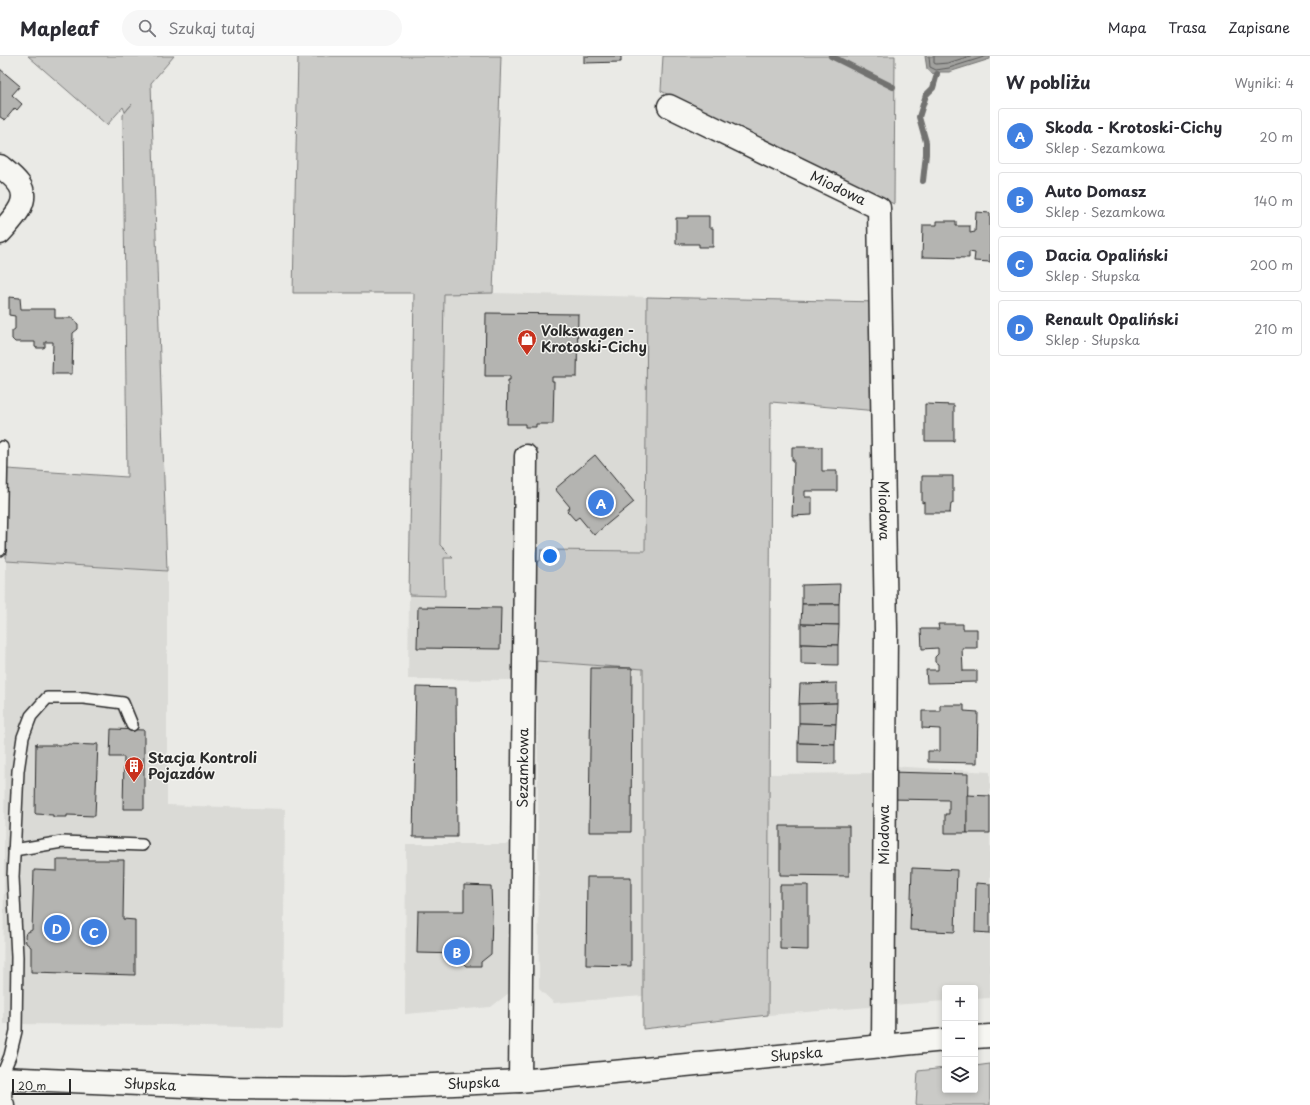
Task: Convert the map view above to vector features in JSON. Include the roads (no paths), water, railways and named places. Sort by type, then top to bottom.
[{"type":"street","name":"Miodowa","points":[[670,106],[879,208],[886,630],[883,1047]]},
{"type":"street","points":[[0,166],[19,184],[23,193],[22,206],[0,233]]},
{"type":"street","name":"Sezamkowa","points":[[520,1081],[526,456]]},
{"type":"street","points":[[978,1037],[990,1036]]},
{"type":"street","name":"Słupska","points":[[0,1077],[232,1088],[330,1089],[520,1081],[942,1040]]},
{"type":"street","points":[[0,1077],[0,1099],[3,1105]]},
{"type":"lane","points":[[0,550],[2,447]]},
{"type":"lane","points":[[0,1077],[10,1056],[16,1031],[17,957],[13,877],[18,771],[23,737],[32,716],[47,698],[84,698],[122,703],[132,724]]},
{"type":"lane","points":[[14,850],[62,842],[142,845]]},
{"type":"water","points":[[925,56],[990,56],[990,59],[949,72],[940,72],[937,74],[931,73],[927,69]]},
{"type":"waterway","points":[[831,56],[893,87]]},
{"type":"waterway","points":[[923,181],[926,142],[919,117],[926,95],[933,88],[937,74]]},
{"type":"place","name":"Volkswagen - Krotoski-Cichy","points":[[527,356]]},
{"type":"place","name":"Skoda - Krotoski-Cichy","points":[[601,503]]},
{"type":"place","name":"Stacja Kontroli Pojazdów","points":[[134,783]]},
{"type":"place","name":"Renault Opaliński","points":[[57,928]]},
{"type":"place","name":"Dacia Opaliński","points":[[94,932]]},
{"type":"place","name":"Auto Domasz","points":[[457,952]]}]
